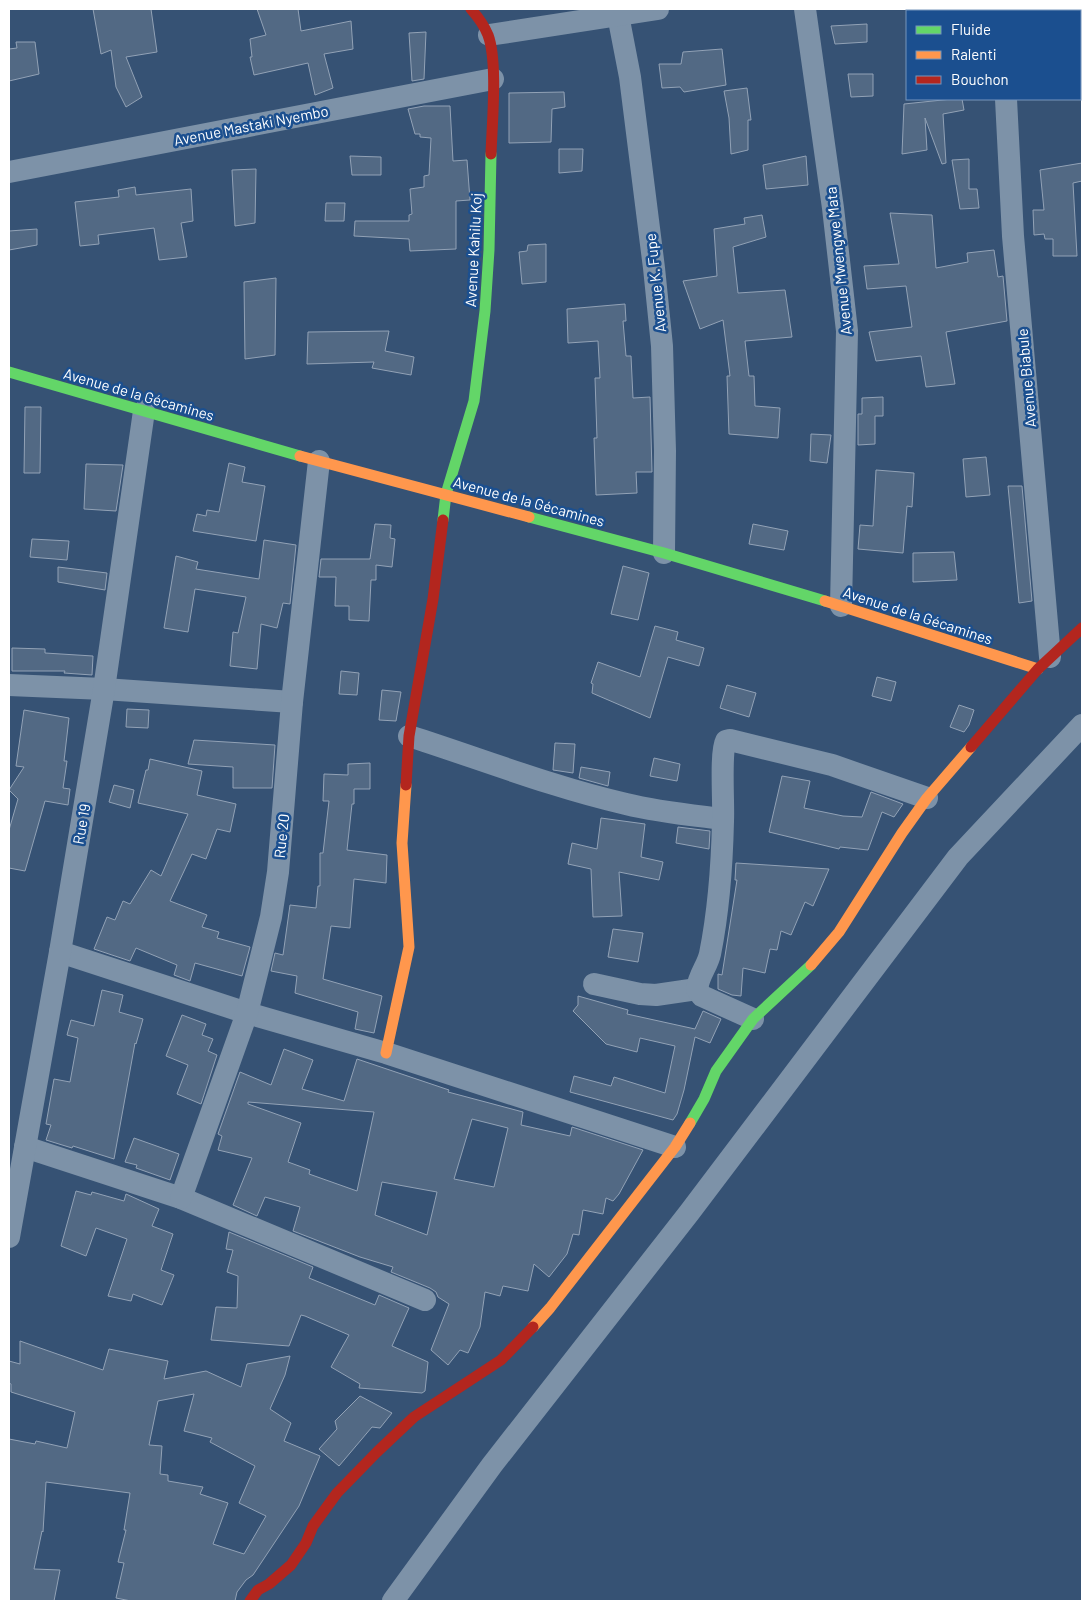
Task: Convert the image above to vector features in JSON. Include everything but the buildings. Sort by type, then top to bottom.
[{"type":"street","name":"Avenue Kahilu Koj","points":[[386,1052],[409,947],[402,843],[409,736],[433,599],[446,494],[474,401],[481,351],[489,250],[493,79],[489,34],[481,20],[471,9]]},
{"type":"street","points":[[489,34],[658,9]]},
{"type":"street","name":"Avenue Mwengwe Mata","points":[[805,9],[833,208],[847,331],[840,606]]},
{"type":"street","name":"Avenue K. Fupe","points":[[618,15],[631,87],[662,346],[665,451],[664,552]]},
{"type":"street","name":"Avenue Mastaki Nyembo","points":[[9,172],[493,79]]},
{"type":"street","name":"Avenue Biabule","points":[[1006,100],[1013,236],[1044,663]]},
{"type":"street","name":"Avenue de la Gécamines","points":[[9,372],[319,461],[664,552],[840,606],[1044,663]]},
{"type":"street","name":"Rue 19","points":[[9,1237],[60,952],[104,689],[144,411]]},
{"type":"street","name":"Rue 20","points":[[181,1198],[247,1013],[271,917],[278,872],[292,702],[319,461]]},
{"type":"street","points":[[250,1601],[258,1590],[270,1584],[291,1565],[306,1543],[313,1526],[337,1493],[377,1452],[414,1417],[501,1360],[518,1344],[574,1277],[675,1147],[704,1099],[716,1072],[753,1019],[816,960],[839,932],[902,833],[927,798],[1044,663],[1082,628]]},
{"type":"street","points":[[9,685],[104,689],[292,702]]},
{"type":"street","points":[[393,1601],[492,1465],[689,1213],[958,856],[1082,725]]},
{"type":"street","points":[[409,736],[567,788],[626,804],[665,812],[724,819]]},
{"type":"street","points":[[753,1019],[702,996],[697,989],[699,977],[709,959],[722,876],[724,819],[722,753],[726,741],[730,740],[832,765],[927,798]]},
{"type":"street","points":[[60,952],[247,1013],[386,1052],[675,1147]]},
{"type":"street","points":[[594,984],[640,994],[656,995],[697,989]]},
{"type":"street","points":[[25,1147],[181,1198],[425,1300]]},
{"type":"traffic: fast","points":[[443,520],[446,494],[474,401],[485,311],[489,250],[491,154]]},
{"type":"traffic: fast","points":[[9,372],[300,456]]},
{"type":"traffic: fast","points":[[529,517],[664,553],[825,601]]},
{"type":"traffic: fast","points":[[690,1123],[704,1099],[716,1071],[753,1019],[811,965]]},
{"type":"traffic: slow","points":[[300,456],[529,517]]},
{"type":"traffic: slow","points":[[825,601],[1038,669]]},
{"type":"traffic: slow","points":[[811,965],[839,932],[902,833],[927,798],[971,747]]},
{"type":"traffic: slow","points":[[386,1053],[409,947],[402,843],[406,785]]},
{"type":"traffic: slow","points":[[533,1327],[550,1308],[675,1147],[690,1123]]},
{"type":"traffic: jam","points":[[471,9],[488,35],[493,61],[494,93],[491,154]]},
{"type":"traffic: jam","points":[[406,785],[409,736],[433,599],[443,520]]},
{"type":"traffic: jam","points":[[971,747],[1038,669],[1082,628]]},
{"type":"traffic: jam","points":[[250,1601],[258,1590],[269,1584],[291,1565],[306,1543],[313,1526],[337,1493],[377,1452],[414,1417],[501,1360],[533,1327]]}]
